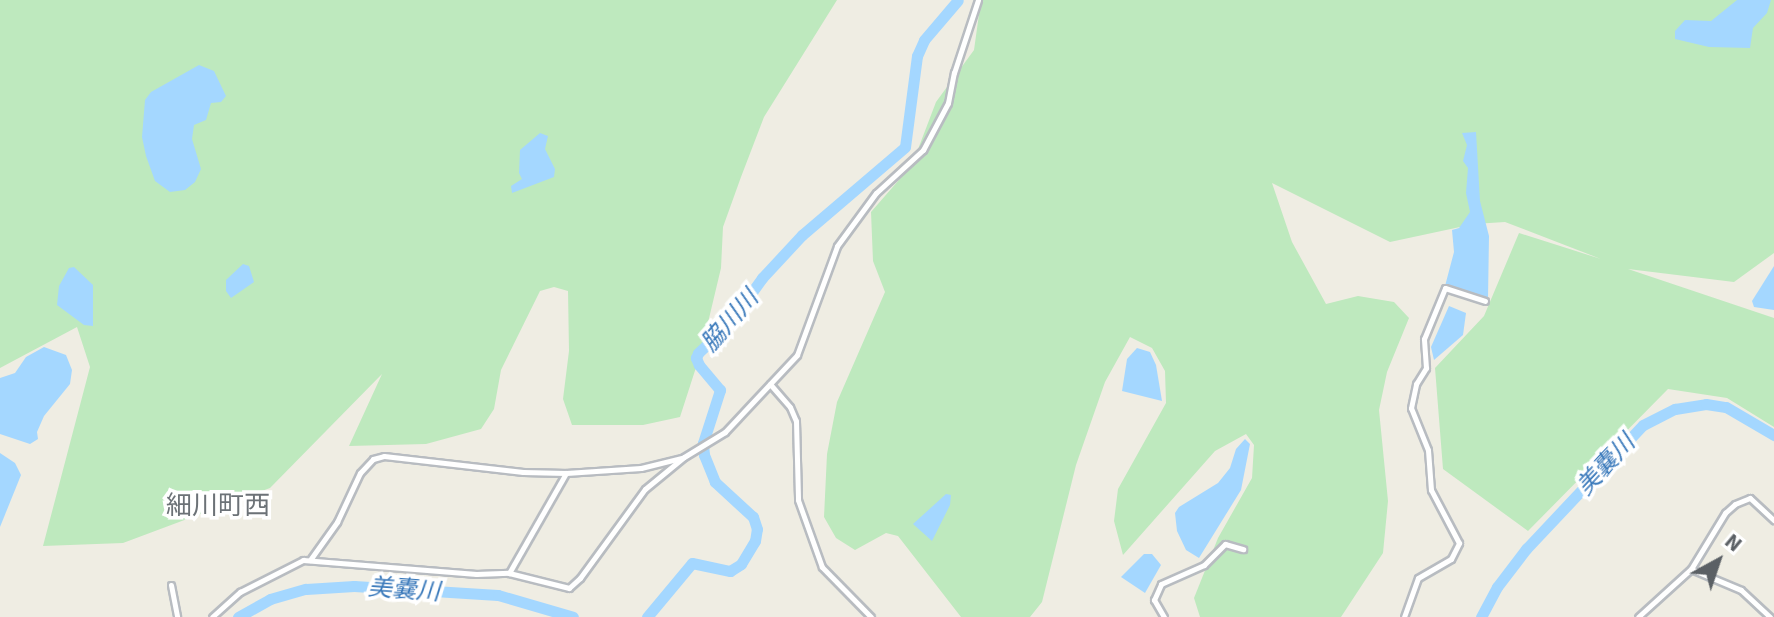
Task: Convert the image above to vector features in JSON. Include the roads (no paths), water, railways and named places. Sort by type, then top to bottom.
[{"type":"street","points":[[212,617],[240,592],[303,560],[476,574],[509,573],[569,588],[580,578],[645,489],[684,457],[718,436],[770,384],[803,343],[837,246],[876,193],[923,150],[942,115],[978,0]]},
{"type":"street","points":[[1404,617],[1418,578],[1451,559],[1459,543],[1431,490],[1428,450],[1411,408],[1416,384],[1426,368],[1424,339],[1445,288],[1485,301]]},
{"type":"street","points":[[770,384],[790,407],[796,421],[798,500],[822,567],[871,617]]},
{"type":"street","points":[[310,560],[337,522],[360,473],[373,459],[396,454],[523,472],[566,473],[641,468],[684,457]]},
{"type":"street","points":[[509,573],[566,473]]},
{"type":"street","points":[[1638,617],[1691,569],[1725,513],[1735,504],[1750,498],[1774,520]]},
{"type":"street","points":[[1164,617],[1154,600],[1161,584],[1204,565],[1225,544],[1243,549]]},
{"type":"street","points":[[1691,569],[1741,590],[1770,617]]},
{"type":"street","points":[[171,585],[177,617]]},
{"type":"water","points":[[1737,0],[1771,0],[1767,13],[1753,28],[1750,48],[1709,47],[1675,39],[1675,31],[1685,20],[1711,21]]},
{"type":"water","points":[[199,65],[214,71],[226,96],[221,102],[211,103],[206,120],[194,125],[192,139],[201,169],[195,182],[185,190],[170,192],[155,181],[146,156],[142,137],[145,100],[151,92]]},
{"type":"water","points":[[1476,132],[1480,201],[1489,236],[1488,299],[1445,286],[1454,252],[1452,230],[1459,228],[1470,212],[1466,193],[1468,168],[1463,161],[1467,145],[1462,133]]},
{"type":"water","points":[[540,133],[548,136],[545,149],[555,169],[554,177],[512,193],[511,186],[522,179],[519,173],[520,150]]},
{"type":"water","points":[[243,264],[249,266],[254,282],[231,298],[226,291],[226,280]]},
{"type":"water","points":[[1774,266],[1774,310],[1754,307],[1752,301]]},
{"type":"water","points":[[74,267],[93,285],[93,326],[84,325],[57,305],[59,286],[69,268]]},
{"type":"water","points":[[1449,306],[1466,313],[1463,335],[1434,360],[1431,347]]},
{"type":"water","points":[[44,347],[66,355],[72,370],[70,384],[44,416],[37,432],[38,439],[30,444],[0,434],[0,378],[15,373],[26,357]]},
{"type":"water","points":[[1137,348],[1150,352],[1156,365],[1162,401],[1122,391],[1127,359]]},
{"type":"water","points":[[1245,439],[1250,444],[1241,490],[1199,558],[1186,550],[1177,531],[1175,513],[1179,507],[1218,483],[1230,468],[1236,449]]},
{"type":"water","points":[[0,453],[15,463],[21,475],[0,527]]},
{"type":"water","points":[[946,494],[951,495],[950,505],[932,541],[913,524]]},
{"type":"water","points":[[1144,554],[1152,554],[1161,565],[1145,593],[1121,577]]},
{"type":"waterway","name":"脇川川","points":[[647,617],[692,563],[730,571],[741,564],[755,541],[757,529],[753,517],[715,482],[704,455],[703,443],[720,390],[699,365],[696,358],[698,353],[729,324],[762,278],[802,235],[905,147],[917,56],[924,40],[958,0]]},
{"type":"waterway","name":"美嚢川","points":[[1481,617],[1497,587],[1526,549],[1643,425],[1675,409],[1706,404],[1726,407],[1774,435]]},
{"type":"waterway","name":"美嚢川","points":[[238,617],[270,599],[306,589],[354,586],[498,595],[573,617]]},
{"type":"district","name":"細川町西","points":[[218,506]]}]
